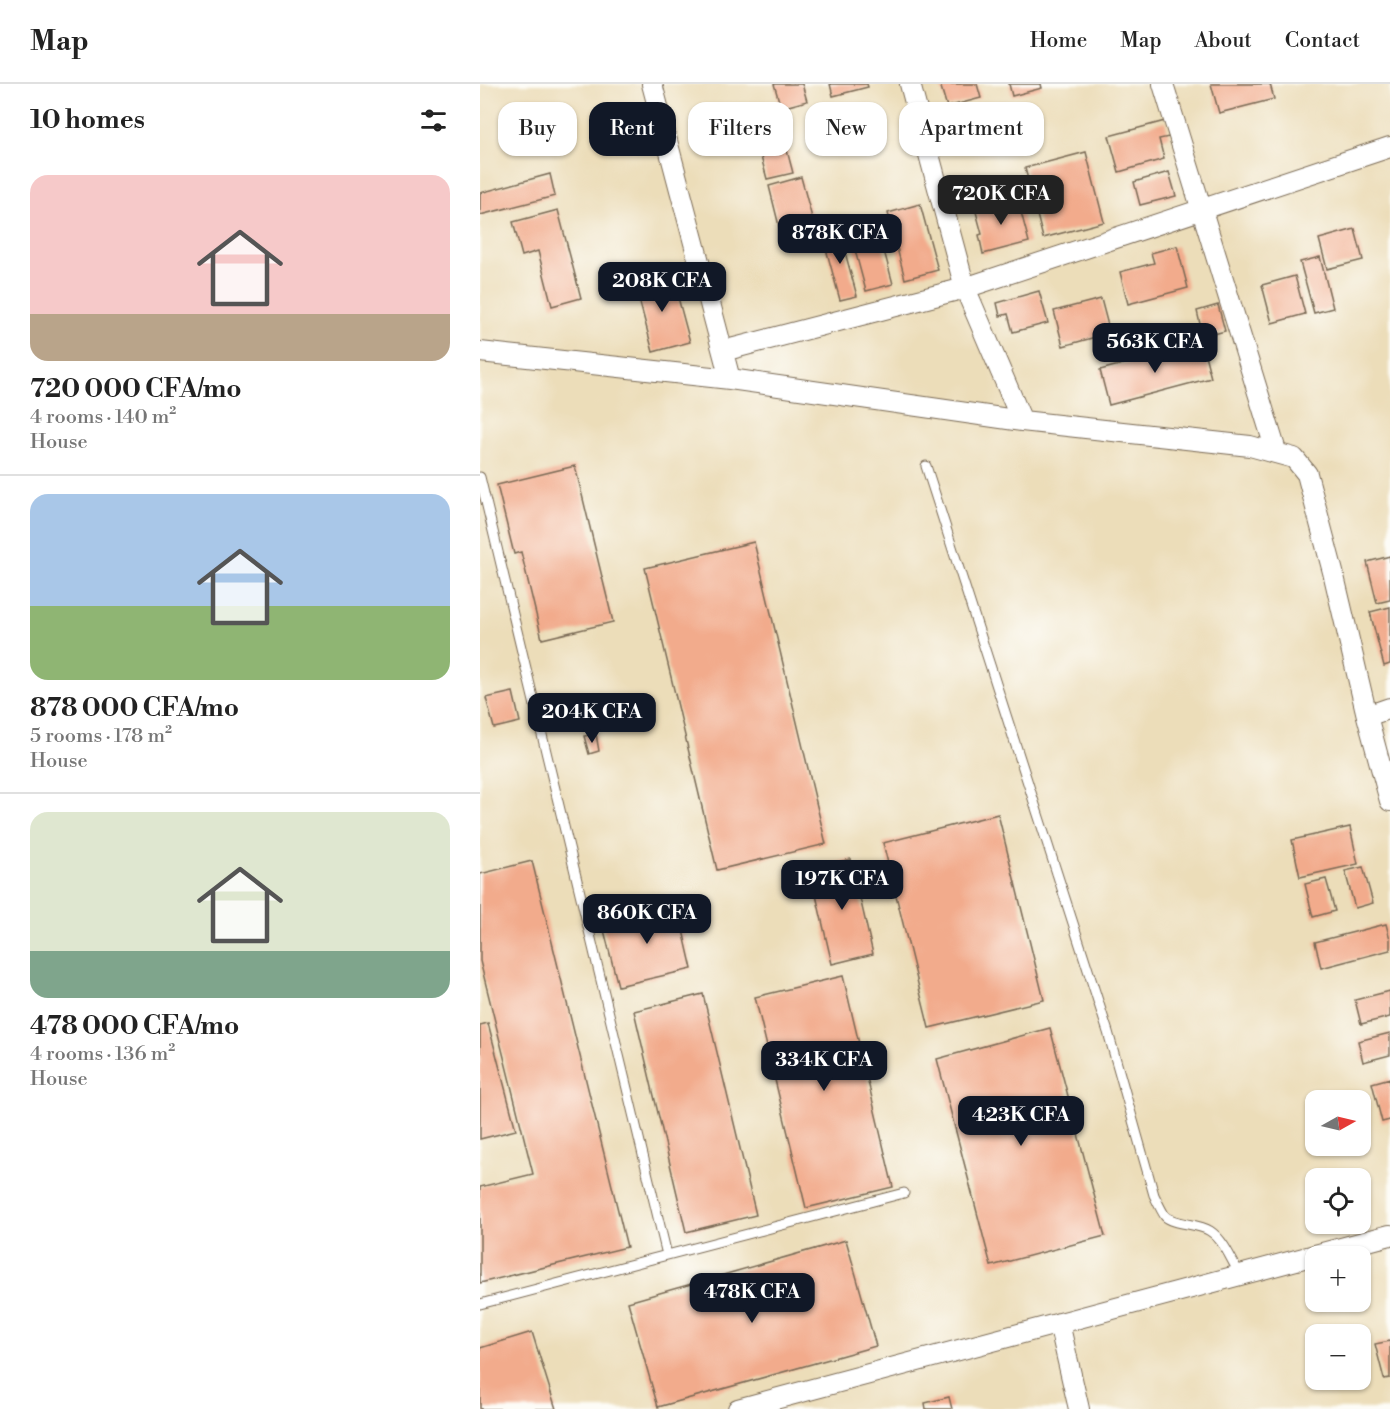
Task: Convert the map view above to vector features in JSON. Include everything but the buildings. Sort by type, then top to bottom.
[{"type":"street","points":[[652,84],[730,379]]},
{"type":"street","points":[[910,84],[964,288],[1022,421]]},
{"type":"street","points":[[1163,84],[1276,451]]},
{"type":"street","points":[[723,351],[964,288],[1390,147]]},
{"type":"street","points":[[481,348],[730,379],[1022,421],[1250,446],[1276,451],[1294,458],[1307,474],[1390,801]]},
{"type":"street","points":[[1367,716],[1390,708]]},
{"type":"street","points":[[738,1409],[1390,1235]]},
{"type":"street","points":[[1059,1323],[1079,1409]]},
{"type":"lane","points":[[926,466],[1108,1032],[1154,1195],[1166,1217],[1212,1232],[1240,1275]]},
{"type":"lane","points":[[480,477],[667,1255]]},
{"type":"lane","points":[[480,1305],[904,1193]]}]
